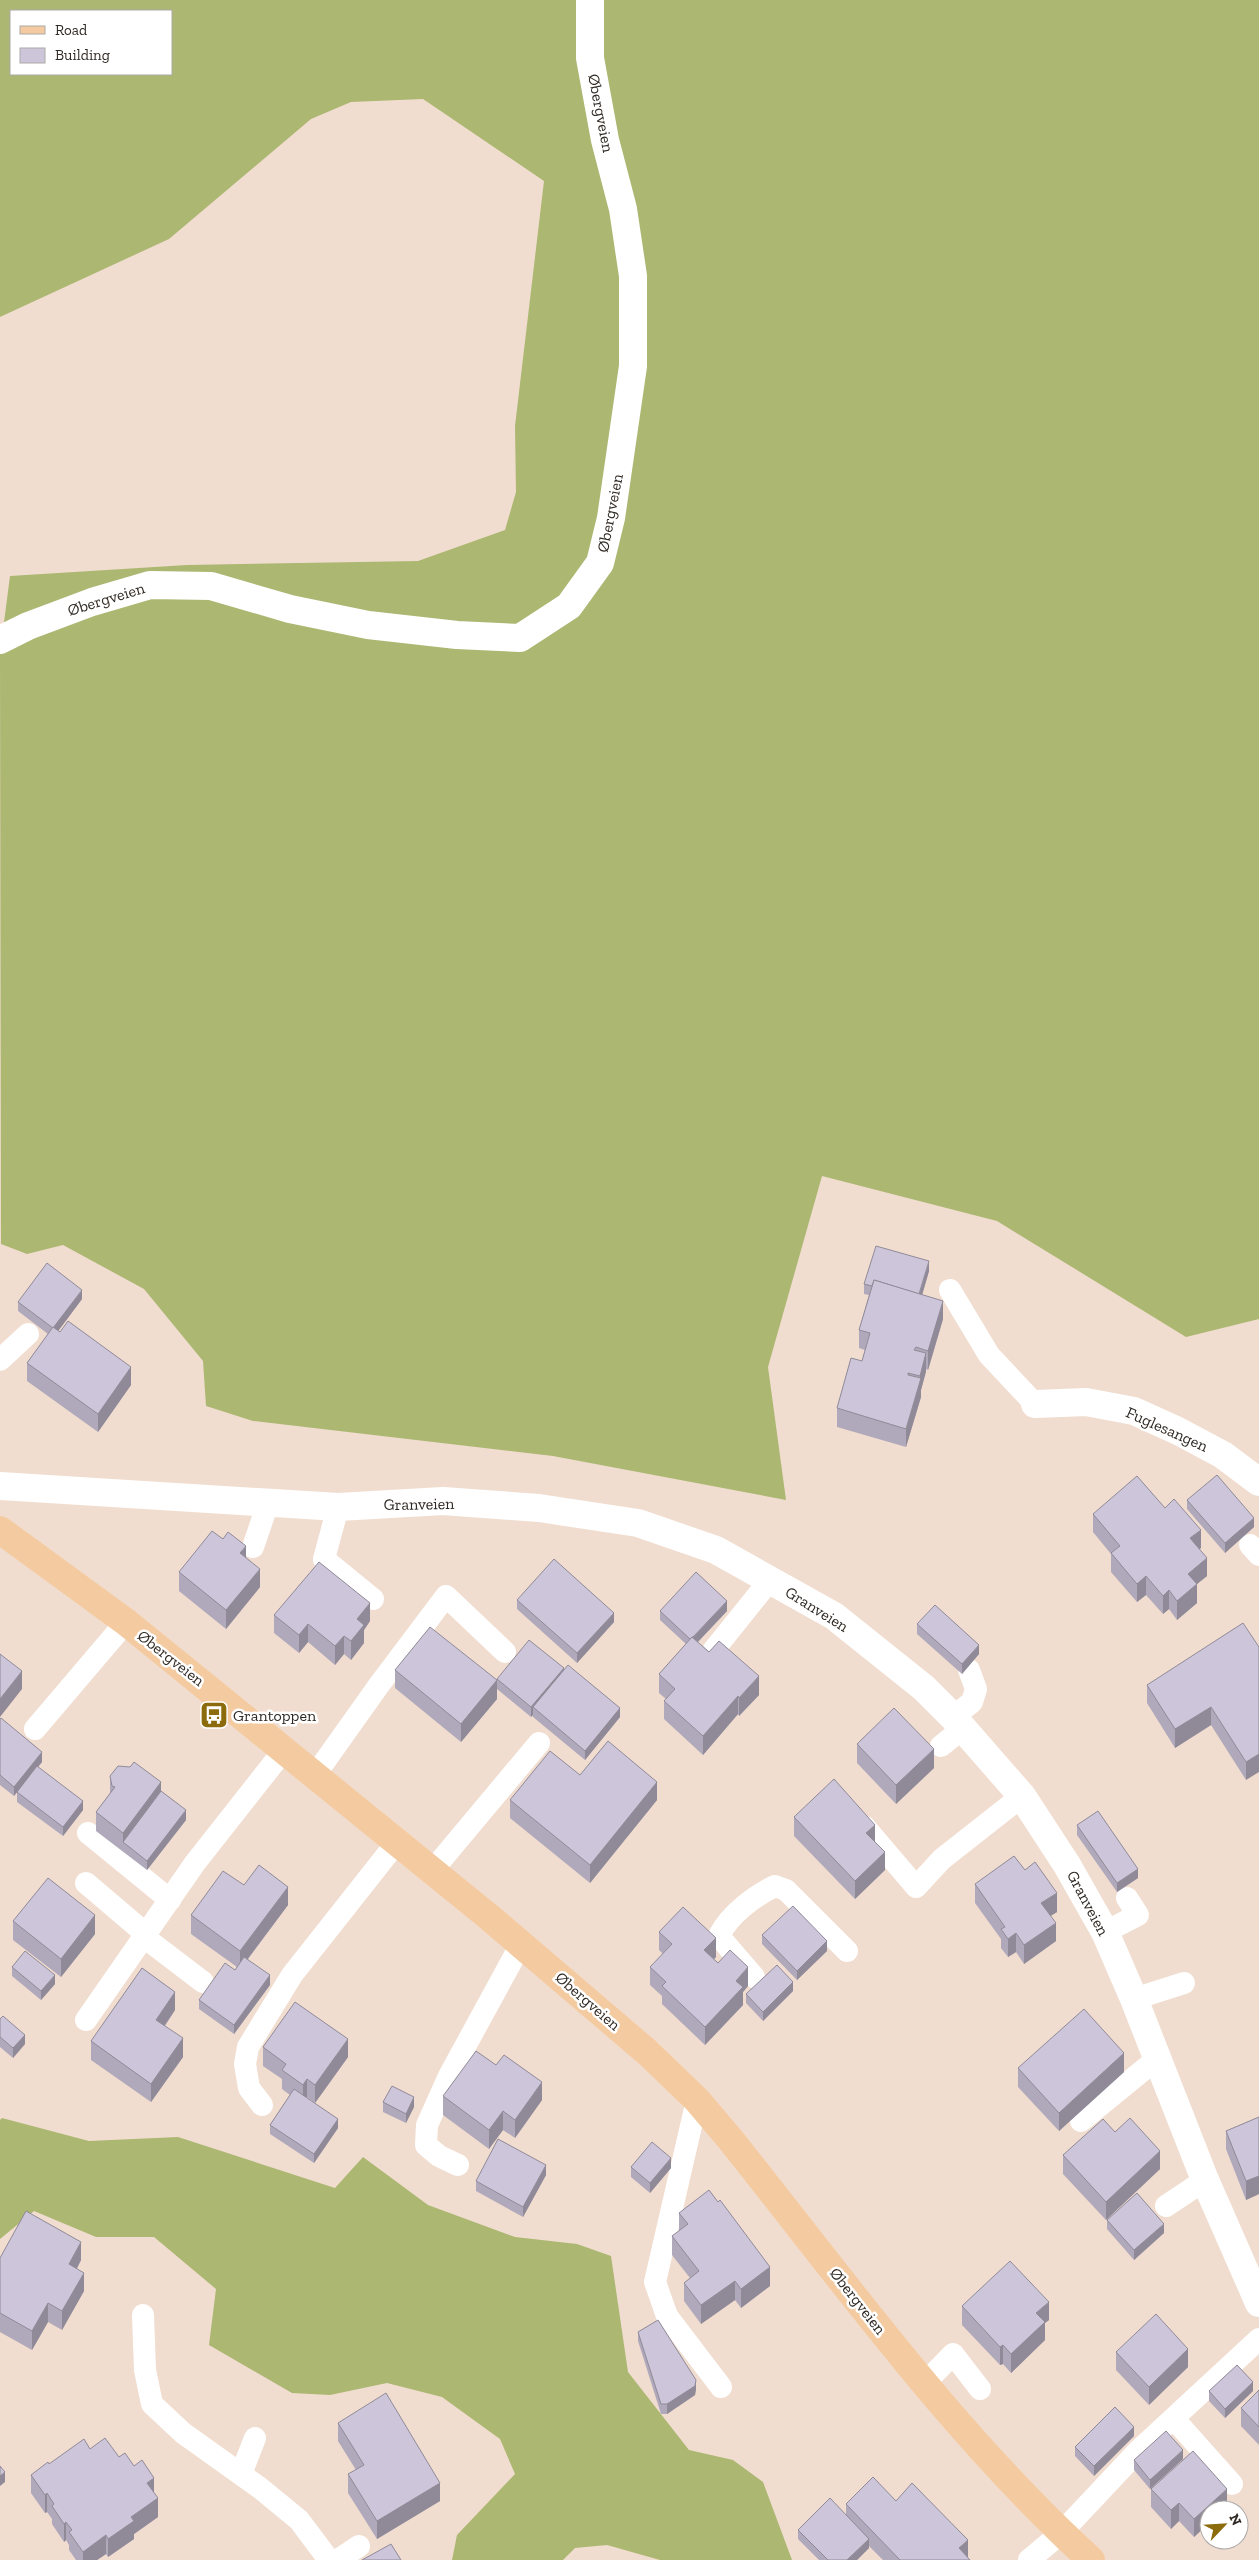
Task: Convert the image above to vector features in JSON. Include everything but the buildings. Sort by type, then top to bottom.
[{"type":"main road","name":"Øbergveien","points":[[0,1530],[126,1622],[521,1944],[647,2052],[697,2100],[924,2384],[1061,2533],[1090,2560]]},
{"type":"street","name":"Øbergveien","points":[[0,640],[28,626],[92,602],[150,585],[211,586],[290,608],[368,625],[457,635],[520,638],[569,606],[600,562],[612,518],[632,366],[633,276],[623,209],[605,140],[590,58],[590,0]]},
{"type":"street","name":"Fuglesangen","points":[[1035,1404],[1086,1402],[1134,1411],[1178,1430],[1223,1454],[1259,1482]]},
{"type":"street","name":"Granveien","points":[[0,1486],[338,1507],[443,1501],[540,1508],[638,1523],[716,1550],[834,1616],[924,1688],[958,1723],[1022,1796],[1067,1865],[1105,1932],[1158,2058],[1205,2180],[1259,2303]]},
{"type":"lane","points":[[950,1290],[989,1355],[1035,1404]]},
{"type":"lane","points":[[0,1360],[28,1334]]},
{"type":"lane","points":[[253,1547],[268,1502]]},
{"type":"lane","points":[[338,1507],[324,1559],[373,1599]]},
{"type":"lane","points":[[713,1650],[770,1580]]},
{"type":"lane","points":[[315,1775],[379,1685],[446,1596],[505,1652]]},
{"type":"lane","points":[[35,1729],[126,1622]]},
{"type":"lane","points":[[941,1746],[972,1702],[976,1688],[969,1670]]},
{"type":"lane","points":[[432,1871],[538,1743]]},
{"type":"lane","points":[[86,2020],[195,1863],[284,1750]]},
{"type":"lane","points":[[865,1827],[916,1887],[942,1858],[1022,1796]]},
{"type":"lane","points":[[88,1833],[170,1900]]},
{"type":"lane","points":[[262,2105],[249,2088],[245,2064],[248,2047],[292,1975],[397,1842]]},
{"type":"lane","points":[[86,1883],[145,1935],[203,1982]]},
{"type":"lane","points":[[754,1977],[723,1941],[720,1934],[725,1924],[763,1891],[775,1886],[786,1890],[847,1951]]},
{"type":"lane","points":[[1105,1932],[1138,1915],[1127,1898]]},
{"type":"lane","points":[[458,2165],[439,2156],[426,2145],[427,2126],[449,2076],[521,1944]]},
{"type":"lane","points":[[1134,1999],[1184,1983]]},
{"type":"lane","points":[[1081,2121],[1158,2058]]},
{"type":"lane","points":[[697,2100],[655,2282],[667,2316],[721,2387]]},
{"type":"lane","points":[[1166,2206],[1205,2180]]},
{"type":"lane","points":[[143,2315],[145,2370],[152,2404],[183,2433],[241,2474],[299,2520],[329,2560]]},
{"type":"lane","points":[[1029,2560],[1061,2533],[1139,2450],[1259,2339]]},
{"type":"lane","points":[[924,2384],[952,2354],[980,2389]]},
{"type":"lane","points":[[1174,2419],[1232,2484]]},
{"type":"lane","points":[[241,2474],[255,2438]]},
{"type":"lane","points":[[338,2560],[359,2546]]},
{"type":"green space","points":[[0,0],[1259,0],[1259,1319],[1186,1337],[997,1221],[822,1176],[768,1367],[786,1500],[553,1456],[253,1421],[206,1406],[203,1361],[144,1289],[63,1245],[27,1254],[1,1244],[0,653],[10,576],[187,565],[418,561],[505,530],[516,492],[515,426],[544,181],[423,99],[351,102],[311,119],[169,239],[0,317]]},
{"type":"green space","points":[[2,2118],[89,2141],[178,2137],[335,2188],[363,2157],[428,2205],[515,2237],[577,2244],[611,2256],[628,2372],[689,2450],[733,2460],[763,2482],[792,2560],[660,2560],[607,2545],[575,2548],[563,2560],[452,2560],[457,2535],[515,2474],[500,2439],[442,2397],[387,2383],[330,2395],[292,2393],[209,2345],[216,2289],[154,2237],[96,2237],[34,2211],[0,2239],[0,2120]]},
{"type":"place","name":"Grantoppen","points":[[214,1715]]}]
